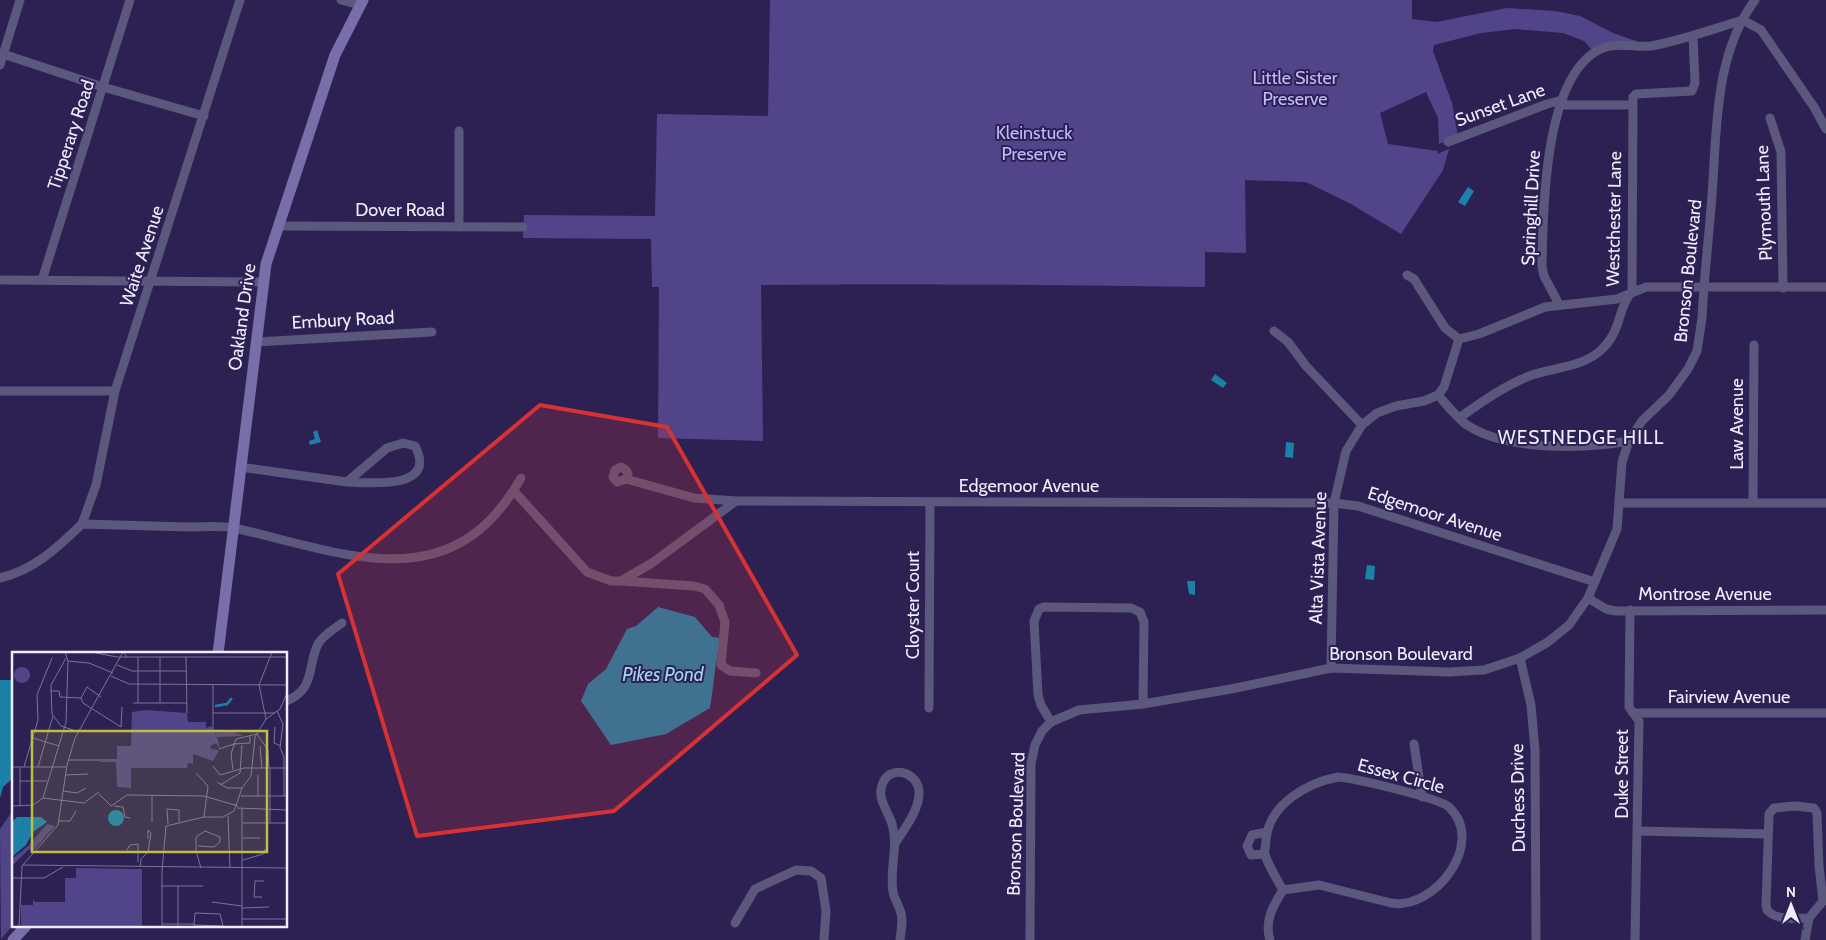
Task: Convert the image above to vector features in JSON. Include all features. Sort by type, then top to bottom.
[{"type":"main road","name":"Oakland Drive","points":[[218,652],[262,282],[278,226],[335,56],[362,3]]},
{"type":"main road","points":[[13,940],[24,928]]},
{"type":"street","points":[[0,64],[20,0]]},
{"type":"street","name":"Tipperary Road","points":[[42,280],[130,0]]},
{"type":"street","name":"Waite Avenue","points":[[82,524],[96,485],[115,391],[240,0]]},
{"type":"street","points":[[341,0],[362,3]]},
{"type":"street","name":"Bronson Boulevard","points":[[1030,940],[1031,764],[1038,738],[1051,722],[1079,710],[1143,704],[1231,689],[1331,668],[1484,670],[1520,658],[1548,642],[1569,625],[1588,598],[1615,536],[1622,462],[1628,441],[1642,421],[1669,394],[1688,369],[1697,351],[1702,318],[1722,90],[1729,50],[1755,0]]},
{"type":"street","points":[[1632,105],[1636,94],[1692,91],[1695,83],[1693,36],[1743,20],[1761,30],[1814,107],[1826,129]]},
{"type":"street","name":"Springhill Drive","points":[[1559,304],[1544,276],[1542,267],[1545,182],[1551,137],[1562,103],[1576,71],[1586,58],[1607,47],[1617,45],[1650,46],[1693,36]]},
{"type":"street","points":[[3,54],[103,87],[204,116]]},
{"type":"street","name":"Sunset Lane","points":[[1448,142],[1547,104],[1632,105]]},
{"type":"street","name":"Westchester Lane","points":[[1459,418],[1507,386],[1531,376],[1576,363],[1598,352],[1616,330],[1623,303],[1632,291],[1632,105]]},
{"type":"street","name":"Plymouth Lane","points":[[1770,118],[1781,152],[1782,288]]},
{"type":"street","points":[[459,131],[459,227]]},
{"type":"street","name":"Dover Road","points":[[278,226],[523,227]]},
{"type":"street","points":[[1407,275],[1414,280],[1445,328],[1459,339]]},
{"type":"street","points":[[0,280],[262,282]]},
{"type":"street","points":[[1459,339],[1479,334],[1527,313],[1559,304],[1617,299],[1632,291],[1646,287],[1826,287]]},
{"type":"street","points":[[1274,331],[1288,342],[1306,366],[1362,425],[1378,413],[1396,406],[1424,401],[1438,395],[1444,387],[1459,339]]},
{"type":"street","name":"Embury Road","points":[[256,342],[432,332]]},
{"type":"street","name":"Law Avenue","points":[[1753,503],[1754,345]]},
{"type":"street","points":[[0,391],[115,391]]},
{"type":"street","points":[[1438,395],[1469,426],[1487,434],[1530,444],[1579,447],[1628,441]]},
{"type":"street","name":"Alta Vista Avenue","points":[[1331,668],[1334,503],[1346,451],[1362,425]]},
{"type":"street","points":[[240,467],[347,482],[396,483],[413,475],[420,463],[415,446],[403,443],[387,448],[347,482]]},
{"type":"street","points":[[0,578],[26,569],[36,563],[59,547],[82,524],[232,528],[333,553],[372,560],[404,560],[435,554],[467,538],[492,517],[514,491],[521,478]]},
{"type":"street","name":"Edgemoor Avenue","points":[[626,479],[694,498],[736,501],[1334,503],[1358,506],[1595,582]]},
{"type":"street","points":[[514,491],[587,572],[604,580],[694,586],[706,589],[719,605],[726,622],[721,665],[730,671],[756,674]]},
{"type":"street","points":[[621,581],[652,563],[736,501]]},
{"type":"street","name":"Cloyster Court","points":[[929,708],[930,502]]},
{"type":"street","points":[[1619,503],[1826,503]]},
{"type":"street","name":"Montrose Avenue","points":[[1588,598],[1606,609],[1616,611],[1826,610]]},
{"type":"street","points":[[1051,722],[1041,705],[1038,695],[1034,621],[1036,612],[1044,607],[1131,608],[1140,612],[1144,622],[1143,704]]},
{"type":"street","name":"Duke Street","points":[[1630,610],[1629,706],[1639,722],[1635,940]]},
{"type":"street","points":[[288,700],[299,693],[309,679],[317,648],[322,639],[342,623]]},
{"type":"street","name":"Duchess Drive","points":[[1520,658],[1531,705],[1534,750],[1536,940]]},
{"type":"street","name":"Fairview Avenue","points":[[1633,713],[1826,713]]},
{"type":"street","points":[[1414,744],[1422,797]]},
{"type":"street","points":[[896,842],[910,821],[919,792],[916,780],[909,774],[898,772],[889,774],[882,782],[880,790],[882,802],[888,812],[896,842],[892,878],[893,893],[901,912],[900,940]]},
{"type":"street","name":"Essex Circle","points":[[1265,854],[1267,832],[1276,813],[1307,787],[1327,779],[1348,778],[1436,799],[1449,807],[1458,820],[1462,833],[1462,850],[1457,863],[1445,878],[1429,892],[1408,903],[1396,904],[1319,885],[1283,890]]},
{"type":"street","points":[[1805,940],[1809,918],[1823,902],[1816,810],[1812,807],[1795,806],[1771,810],[1767,834],[1767,910],[1780,917],[1809,918]]},
{"type":"street","points":[[1638,831],[1767,834]]},
{"type":"street","points":[[1267,832],[1252,835],[1247,846],[1251,855],[1265,854],[1283,890],[1271,908],[1267,932],[1270,940]]},
{"type":"street","points":[[736,923],[755,889],[796,870],[811,871],[821,878],[826,911],[824,940]]},
{"type":"highlighted area","points":[[540,405],[667,427],[797,655],[614,811],[417,836],[338,574]]},
{"type":"green space","name":"Kleinstuck Preserve","points":[[770,0],[1412,0],[1412,19],[1436,22],[1507,8],[1555,11],[1580,16],[1613,33],[1636,41],[1636,45],[1594,52],[1584,41],[1563,33],[1515,29],[1481,33],[1434,45],[1433,51],[1452,103],[1458,137],[1439,144],[1438,118],[1426,92],[1380,113],[1388,144],[1438,151],[1437,154],[1449,149],[1443,170],[1401,234],[1351,204],[1306,182],[1245,180],[1246,253],[1205,252],[1205,287],[928,284],[761,285],[763,441],[658,438],[659,287],[652,287],[651,239],[523,238],[524,215],[655,216],[657,114],[768,116]]},
{"type":"green space","points":[[12,812],[12,926],[1,939],[0,829]]},
{"type":"water","points":[[1468,187],[1474,191],[1465,206],[1458,202]]},
{"type":"water","points":[[1215,374],[1227,383],[1223,388],[1211,380]]},
{"type":"water","points":[[317,430],[321,442],[310,445],[309,441],[315,439],[313,432]]},
{"type":"water","points":[[1286,442],[1294,443],[1293,458],[1285,457]]},
{"type":"water","points":[[1367,565],[1375,566],[1374,580],[1365,579]]},
{"type":"water","points":[[1187,581],[1195,581],[1195,595],[1189,594]]},
{"type":"water","name":"Pikes Pond","points":[[658,607],[695,617],[712,637],[721,638],[710,708],[666,734],[611,745],[581,701],[588,684],[606,669],[627,629],[636,626]]},
{"type":"water","points":[[0,680],[12,680],[12,779],[3,787],[0,798]]},
{"type":"district","name":"WESTNEDGE HILL","points":[[1581,437]]},
{"type":"park label","name":"Little Sister Preserve","points":[[1295,88]]}]
